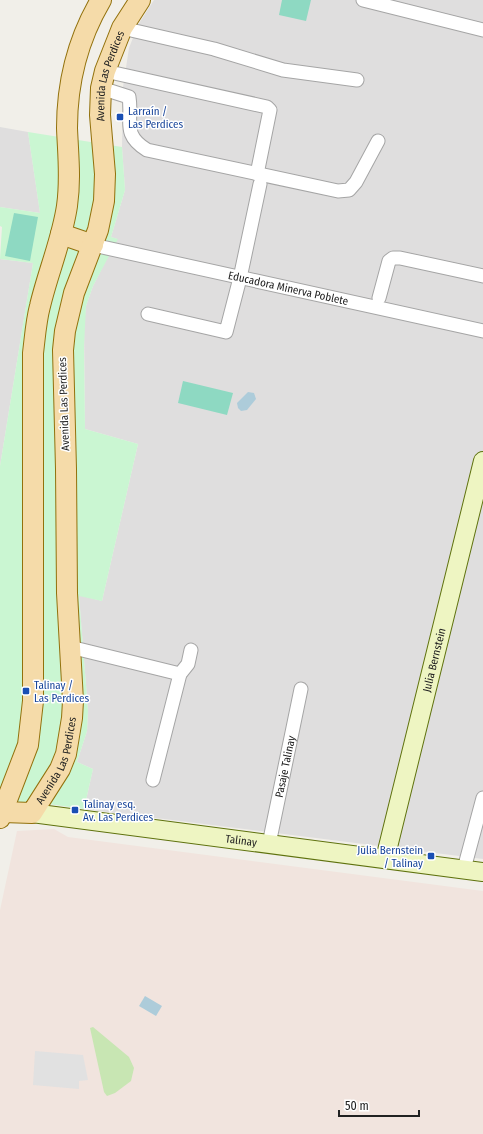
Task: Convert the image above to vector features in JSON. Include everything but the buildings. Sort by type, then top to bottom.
[{"type":"main road","points":[[1,814],[28,745],[32,722],[34,672],[33,354],[40,305],[67,208],[70,182],[67,128],[71,82],[84,32],[100,0]]},
{"type":"main road","name":"Avenida Las Perdices","points":[[32,813],[60,769],[68,747],[73,700],[67,593],[63,350],[69,312],[74,293],[93,245],[102,216],[105,193],[105,174],[100,115],[103,80],[122,28],[140,0]]},
{"type":"main road","points":[[61,234],[93,245]]},
{"type":"main road","name":"Talinay","points":[[1,814],[32,813]]},
{"type":"street","points":[[363,0],[483,30]]},
{"type":"street","points":[[122,28],[214,49],[282,70],[340,76],[357,80]]},
{"type":"street","points":[[103,80],[129,97],[129,130],[132,138],[147,150],[258,179],[338,191],[349,190],[356,182],[378,141]]},
{"type":"street","points":[[103,80],[267,107],[270,110],[240,278],[226,332],[148,314]]},
{"type":"street","name":"Educadora Minerva Poblete","points":[[93,245],[483,332]]},
{"type":"street","points":[[379,298],[389,261],[393,258],[400,258],[483,276]]},
{"type":"street","name":"Julia Bernstein","points":[[385,859],[478,505],[483,461]]},
{"type":"street","points":[[70,647],[180,674]]},
{"type":"street","points":[[153,780],[180,674],[188,664],[191,650]]},
{"type":"street","name":"Pasaje Talinay","points":[[269,844],[301,689]]},
{"type":"street","points":[[464,869],[483,798]]},
{"type":"street","name":"Talinay","points":[[32,813],[483,872]]},
{"type":"shaded area","points":[[154,0],[483,0],[483,859],[84,809],[93,769],[77,762],[87,731],[88,711],[79,595],[102,601],[138,444],[85,429],[84,325],[86,306],[93,286],[117,239],[111,237],[125,190],[122,147],[123,87],[129,48],[138,25]]},
{"type":"shaded area","points":[[0,127],[28,132],[40,213],[0,207]]},
{"type":"shaded area","points":[[0,259],[33,263],[0,466]]},
{"type":"shaded area","points":[[54,829],[68,837],[483,891],[483,1134],[0,1134],[0,910],[17,831]]},
{"type":"shaded area","points":[[35,1051],[83,1055],[88,1080],[79,1081],[79,1089],[33,1085]]},
{"type":"green space","points":[[282,0],[311,0],[306,21],[279,15]]},
{"type":"green space","points":[[28,132],[122,147],[125,190],[111,237],[118,239],[93,286],[86,306],[84,347],[85,429],[138,444],[102,601],[79,596],[88,711],[87,731],[77,762],[93,769],[84,809],[48,804],[0,803],[0,466],[33,263],[0,259],[2,227],[0,226],[0,207],[40,213]]},
{"type":"green space","points":[[14,213],[38,217],[30,261],[5,256]]},
{"type":"green space","points":[[183,381],[233,393],[227,415],[178,403]]},
{"type":"green space","points":[[93,1027],[129,1057],[134,1068],[131,1081],[115,1093],[107,1096],[104,1092],[90,1028]]},
{"type":"water","points":[[248,392],[254,393],[256,399],[247,410],[241,411],[238,408],[237,403]]},
{"type":"water","points":[[145,996],[162,1006],[156,1016],[139,1006]]},
{"type":"place","name":"Larraín / Las Perdices","points":[[120,117]]},
{"type":"place","name":"Talinay / Las Perdices","points":[[26,691]]},
{"type":"place","name":"Talinay esq. Av. Las Perdices","points":[[75,810]]},
{"type":"place","name":"Julia Bernstein / Talinay","points":[[431,856]]}]
